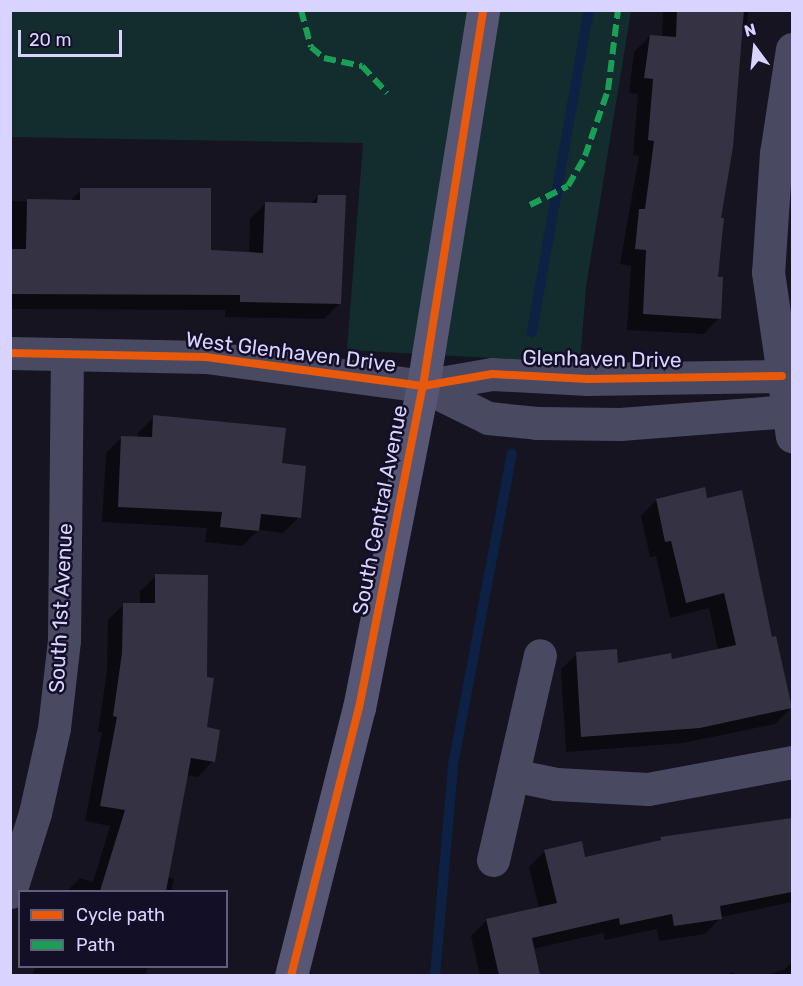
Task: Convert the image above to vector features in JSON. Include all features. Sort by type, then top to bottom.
[{"type":"street","name":"South Central Avenue","points":[[291,975],[358,708],[423,386],[469,110],[483,10]]},
{"type":"street","points":[[423,386],[488,418],[620,424],[790,423],[768,272],[777,153],[792,49]]},
{"type":"street","name":"West Glenhaven Drive","points":[[10,353],[206,357],[423,386]]},
{"type":"street","name":"South 1st Avenue","points":[[10,892],[35,813],[54,728],[64,640],[67,354]]},
{"type":"street","name":"Glenhaven Drive","points":[[423,386],[492,374],[621,380],[782,376]]},
{"type":"street","name":"Glenhaven Drive","points":[[620,424],[621,380]]},
{"type":"street","points":[[493,860],[540,655]]},
{"type":"street","points":[[513,775],[556,784],[648,789],[792,762]]},
{"type":"green space","points":[[11,11],[631,11],[586,287],[580,363],[347,350],[363,143],[11,137]]},
{"type":"building","points":[[677,10],[744,10],[733,147],[721,218],[724,218],[718,277],[723,277],[721,319],[643,314],[646,250],[635,249],[639,209],[645,209],[654,141],[648,140],[653,79],[644,78],[650,35],[676,37]]},
{"type":"building","points":[[80,188],[211,188],[211,250],[263,253],[265,202],[317,203],[318,195],[346,195],[341,304],[240,302],[240,295],[10,294],[10,249],[26,249],[27,199],[80,200]]},
{"type":"building","points":[[153,415],[286,428],[282,463],[306,466],[301,518],[261,514],[259,531],[220,527],[222,512],[118,507],[121,436],[152,437]]},
{"type":"building","points":[[705,487],[707,498],[742,490],[772,637],[776,636],[792,708],[700,728],[581,737],[576,652],[617,649],[618,663],[671,653],[672,659],[736,645],[724,593],[686,603],[671,541],[665,542],[656,499]]},
{"type":"building","points":[[155,574],[208,575],[207,677],[214,678],[207,727],[220,730],[215,762],[191,758],[166,890],[100,890],[125,810],[100,806],[117,717],[113,716],[122,653],[123,603],[155,603]]},
{"type":"building","points":[[792,818],[792,892],[720,906],[722,919],[674,926],[672,914],[620,925],[619,918],[532,938],[540,975],[499,975],[486,919],[557,903],[544,850],[582,841],[585,857],[661,840],[660,837]]},
{"type":"waterway","points":[[532,332],[589,10]]},
{"type":"waterway","points":[[435,976],[453,765],[512,454]]},
{"type":"marked path","points":[[301,10],[311,47],[324,58],[362,66],[387,93]]},
{"type":"marked path","points":[[530,205],[568,186],[585,156],[608,90],[618,10]]},
{"type":"cycle path","points":[[291,976],[359,708],[423,386],[483,10]]},
{"type":"cycle path","points":[[10,353],[206,357],[423,386],[492,374],[588,379],[782,376]]}]
